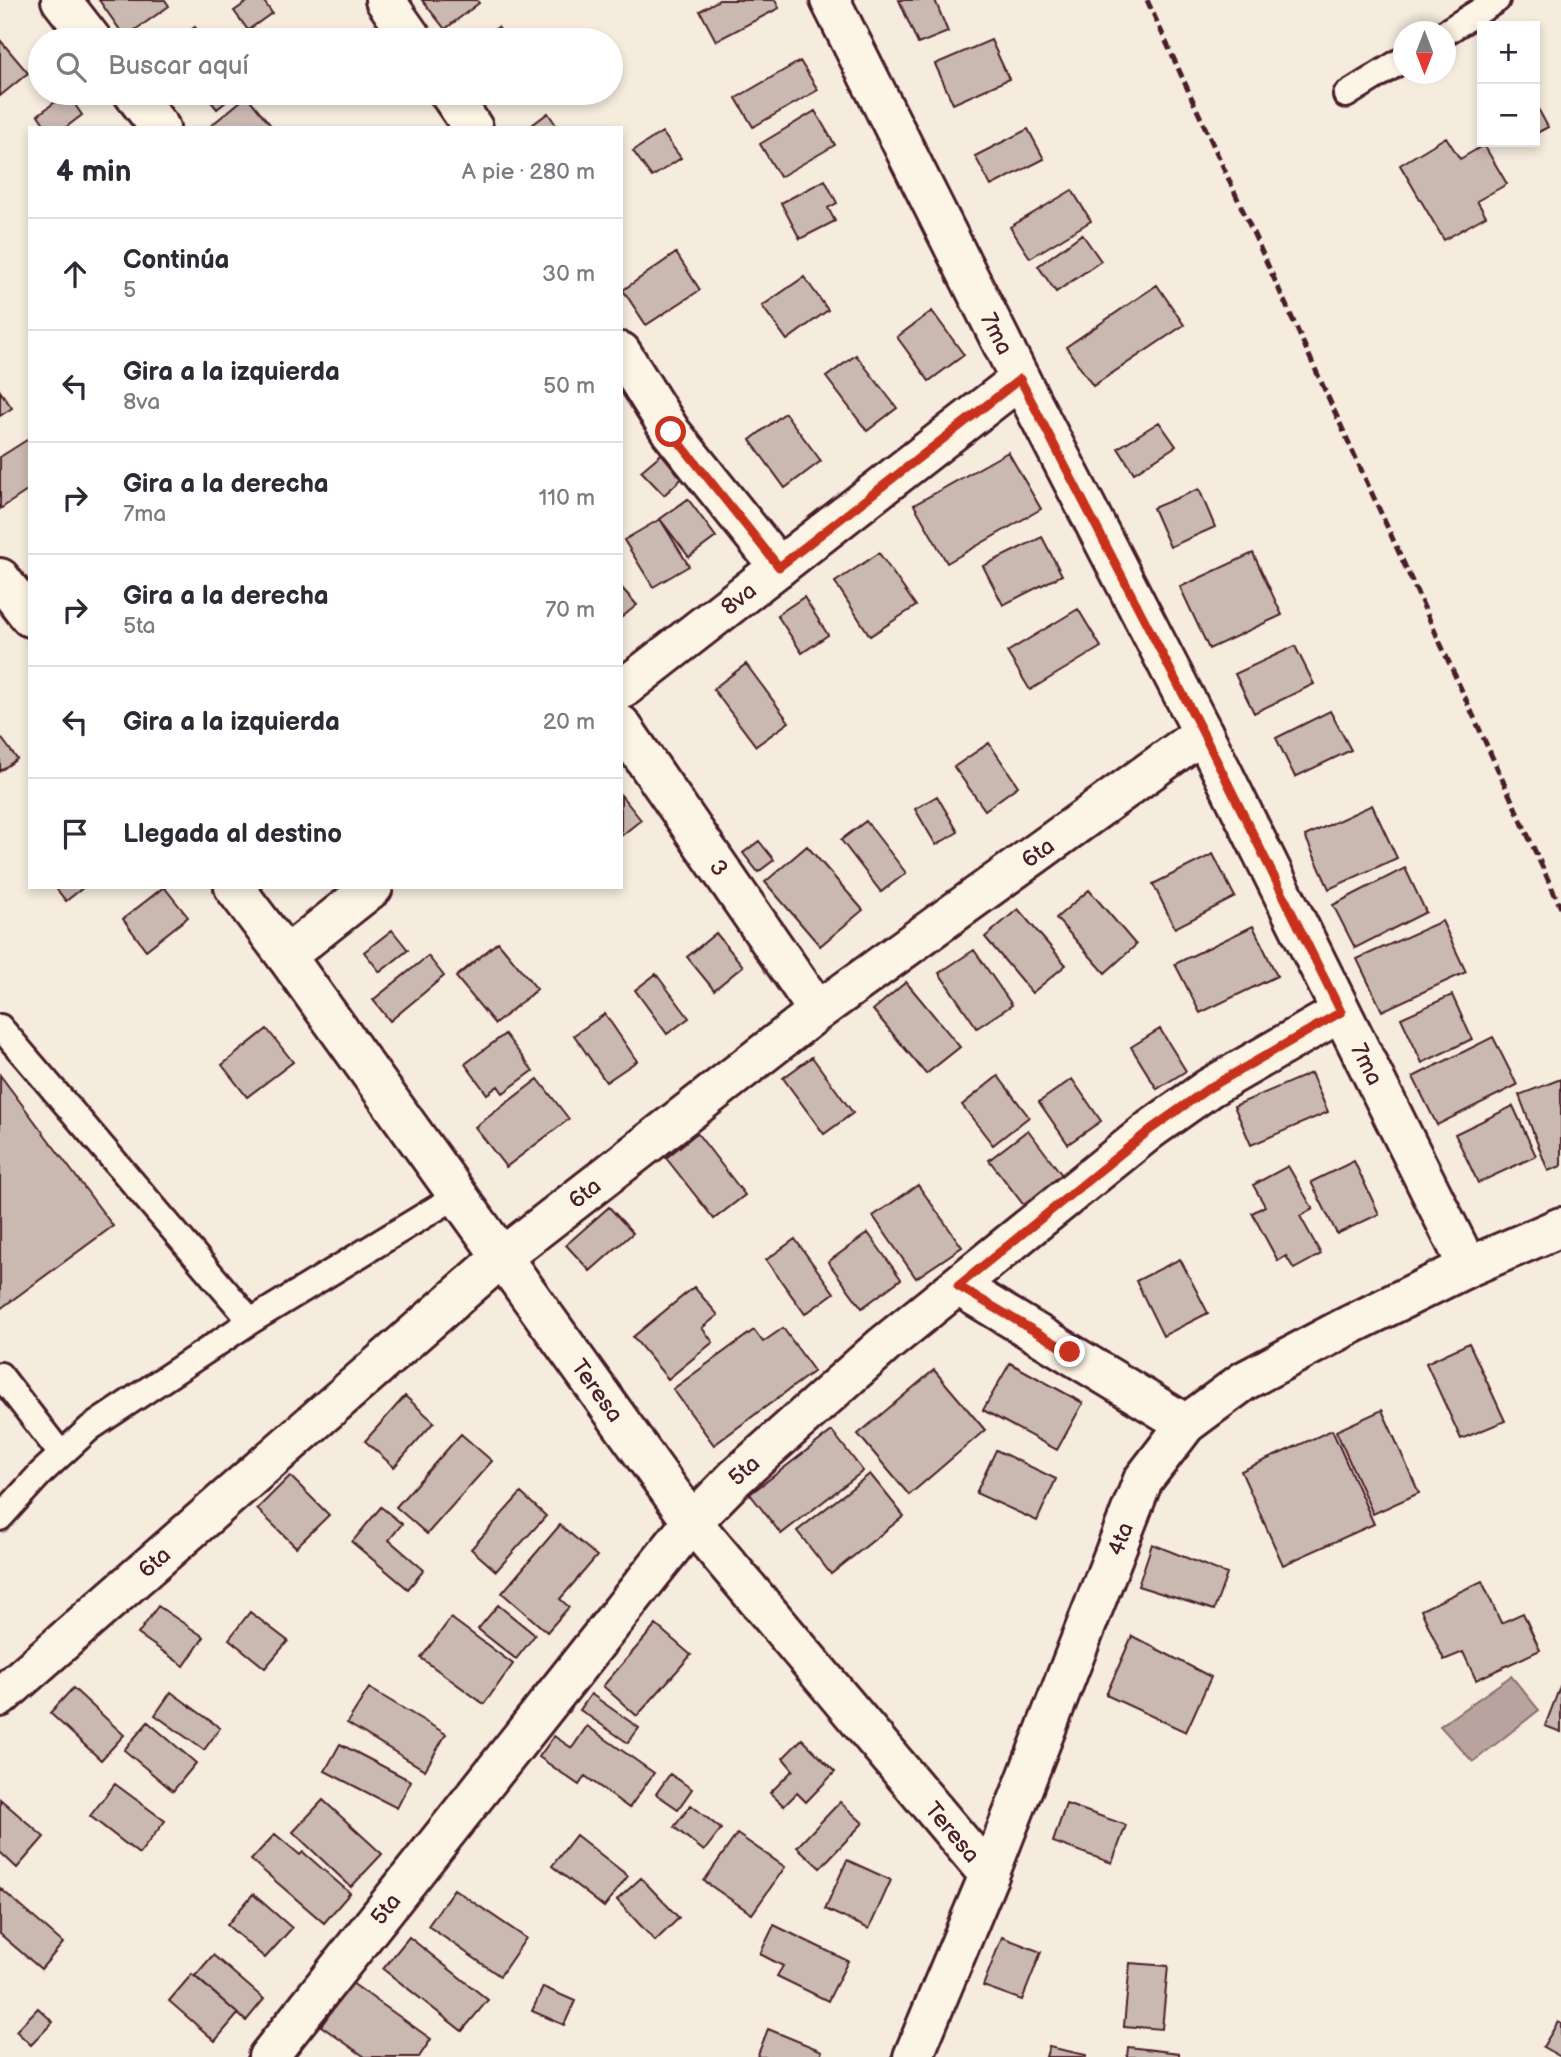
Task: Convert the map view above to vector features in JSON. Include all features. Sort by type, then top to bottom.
[{"type":"street","points":[[61,0],[83,28]]},
{"type":"street","points":[[385,0],[405,28]]},
{"type":"street","name":"7ma","points":[[830,0],[1020,379],[1203,733],[1468,1267]]},
{"type":"street","points":[[142,105],[158,126]]},
{"type":"street","points":[[457,105],[472,126]]},
{"type":"street","points":[[623,355],[671,432],[779,567]]},
{"type":"street","name":"8va","points":[[623,688],[1020,379]]},
{"type":"street","points":[[0,578],[28,614]]},
{"type":"street","name":"3","points":[[623,727],[818,1011]]},
{"type":"street","name":"6ta","points":[[4,1690],[502,1257],[818,1011],[1203,733]]},
{"type":"street","name":"Teresa","points":[[236,889],[692,1522],[989,1875]]},
{"type":"street","points":[[286,956],[370,889]]},
{"type":"street","name":"5ta","points":[[268,2057],[692,1522],[735,1478],[884,1345],[1151,1129],[1209,1088],[1341,1012]]},
{"type":"street","name":"4ta","points":[[914,2057],[989,1875],[1143,1480],[1186,1423],[1244,1381],[1342,1329],[1468,1267],[1561,1227]]},
{"type":"street","points":[[958,1286],[1186,1423]]},
{"type":"lane","points":[[1456,26],[1497,0]]},
{"type":"lane","points":[[1346,95],[1393,66]]},
{"type":"lane","points":[[0,1027],[251,1321]]},
{"type":"lane","points":[[0,1518],[61,1454],[90,1428],[251,1321],[458,1195]]},
{"type":"lane","points":[[0,1375],[61,1454]]},
{"type":"shaded area","points":[[1511,1676],[1539,1710],[1473,1762],[1440,1726]]},
{"type":"building","points":[[99,0],[165,0],[169,6],[138,28],[119,28]]},
{"type":"building","points":[[250,0],[263,0],[272,13],[251,28],[247,28],[234,11]]},
{"type":"building","points":[[422,0],[477,0],[479,3],[444,28]]},
{"type":"building","points":[[719,0],[775,0],[779,8],[716,41],[700,11]]},
{"type":"building","points":[[899,0],[935,0],[948,32],[918,44]]},
{"type":"building","points":[[0,40],[28,73],[0,96]]},
{"type":"building","points":[[991,40],[1009,79],[953,104],[935,64]]},
{"type":"building","points":[[800,61],[818,90],[753,127],[736,98]]},
{"type":"building","points":[[51,105],[75,105],[82,115],[68,126],[46,126],[38,115]]},
{"type":"building","points":[[236,105],[254,105],[271,126],[210,126]]},
{"type":"building","points":[[815,111],[835,145],[780,177],[760,144]]},
{"type":"building","points":[[1540,112],[1548,127],[1540,131]]},
{"type":"building","points":[[548,113],[557,126],[531,126]]},
{"type":"building","points":[[1028,129],[1044,159],[991,186],[975,156]]},
{"type":"building","points":[[662,132],[681,158],[652,177],[633,151]]},
{"type":"building","points":[[1446,137],[1460,159],[1485,147],[1507,184],[1477,201],[1486,216],[1444,240],[1400,165]]},
{"type":"building","points":[[825,180],[837,203],[828,208],[835,221],[800,239],[781,203]]},
{"type":"building","points":[[1072,190],[1091,221],[1030,258],[1010,227]]},
{"type":"building","points":[[1082,234],[1101,261],[1056,292],[1038,266]]},
{"type":"building","points":[[676,253],[700,290],[646,325],[623,290]]},
{"type":"building","points":[[804,277],[828,310],[787,340],[762,306]]},
{"type":"building","points":[[1157,285],[1184,325],[1093,386],[1066,347]]},
{"type":"building","points":[[932,311],[964,355],[929,381],[897,337]]},
{"type":"building","points":[[856,355],[897,408],[867,431],[826,377]]},
{"type":"building","points":[[0,391],[12,408],[0,416]]},
{"type":"building","points":[[785,413],[821,461],[785,488],[750,440]]},
{"type":"building","points":[[1159,422],[1176,446],[1134,473],[1118,448]]},
{"type":"building","points":[[28,439],[28,490],[0,509],[0,457]]},
{"type":"building","points":[[666,450],[687,474],[664,495],[641,471]]},
{"type":"building","points":[[1008,452],[1041,509],[947,563],[914,505]]},
{"type":"building","points":[[1199,489],[1215,527],[1170,547],[1153,508]]},
{"type":"building","points":[[688,499],[716,537],[689,557],[660,519]]},
{"type":"building","points":[[660,519],[689,566],[653,587],[624,540]]},
{"type":"building","points":[[1042,537],[1062,575],[1003,605],[983,566]]},
{"type":"building","points":[[879,553],[916,606],[870,636],[835,582]]},
{"type":"building","points":[[1253,553],[1282,615],[1209,649],[1180,587]]},
{"type":"building","points":[[623,589],[637,605],[623,616]]},
{"type":"building","points":[[804,597],[828,635],[802,653],[777,615]]},
{"type":"building","points":[[1078,609],[1101,647],[1030,690],[1007,652]]},
{"type":"building","points":[[1295,646],[1314,684],[1254,713],[1235,674]]},
{"type":"building","points":[[746,664],[789,722],[756,746],[713,689]]},
{"type":"building","points":[[1330,711],[1351,750],[1295,777],[1276,738]]},
{"type":"building","points":[[0,736],[17,759],[0,771]]},
{"type":"building","points":[[989,743],[1018,786],[985,810],[954,767]]},
{"type":"building","points":[[937,796],[958,832],[936,845],[915,809]]},
{"type":"building","points":[[623,798],[641,820],[623,834]]},
{"type":"building","points":[[1372,805],[1397,858],[1329,889],[1305,836]]},
{"type":"building","points":[[866,821],[906,873],[881,892],[841,840]]},
{"type":"building","points":[[759,841],[774,860],[758,872],[743,853]]},
{"type":"building","points":[[807,846],[863,910],[820,946],[765,882]]},
{"type":"building","points":[[1213,854],[1235,897],[1175,928],[1153,884]]},
{"type":"building","points":[[1405,868],[1426,912],[1355,948],[1333,905]]},
{"type":"building","points":[[57,889],[81,889],[66,901]]},
{"type":"building","points":[[161,889],[166,889],[188,917],[146,950],[123,919]]},
{"type":"building","points":[[1089,890],[1136,945],[1105,973],[1056,918]]},
{"type":"building","points":[[1018,909],[1066,965],[1032,993],[985,937]]},
{"type":"building","points":[[1442,921],[1466,972],[1382,1011],[1357,959]]},
{"type":"building","points":[[1253,926],[1277,976],[1200,1013],[1175,964]]},
{"type":"building","points":[[392,930],[408,950],[380,972],[364,952]]},
{"type":"building","points":[[716,933],[743,966],[714,990],[687,957]]},
{"type":"building","points":[[498,942],[537,989],[495,1024],[456,977]]},
{"type":"building","points":[[974,950],[1012,1005],[977,1028],[939,973]]},
{"type":"building","points":[[428,956],[444,976],[390,1021],[373,1000]]},
{"type":"building","points":[[656,974],[689,1018],[667,1034],[635,990]]},
{"type":"building","points":[[906,982],[960,1047],[926,1074],[873,1010]]},
{"type":"building","points":[[1452,995],[1472,1039],[1422,1063],[1401,1018]]},
{"type":"building","points":[[605,1014],[637,1061],[606,1082],[574,1035]]},
{"type":"building","points":[[267,1029],[293,1062],[247,1097],[222,1065]]},
{"type":"building","points":[[1160,1029],[1186,1071],[1157,1089],[1131,1047]]},
{"type":"building","points":[[505,1034],[533,1071],[503,1093],[498,1086],[487,1094],[465,1064]]},
{"type":"building","points":[[1493,1037],[1517,1085],[1437,1125],[1413,1077]]},
{"type":"building","points":[[812,1057],[853,1113],[824,1134],[783,1078]]},
{"type":"building","points":[[1311,1073],[1328,1112],[1251,1145],[1234,1106]]},
{"type":"building","points":[[0,1075],[113,1226],[0,1309]]},
{"type":"building","points":[[998,1076],[1029,1117],[993,1145],[962,1105]]},
{"type":"building","points":[[538,1079],[569,1119],[506,1167],[475,1127]]},
{"type":"building","points":[[1072,1079],[1101,1121],[1068,1144],[1039,1102]]},
{"type":"building","points":[[1561,1079],[1561,1166],[1548,1171],[1519,1095]]},
{"type":"building","points":[[1513,1106],[1536,1156],[1478,1183],[1455,1134]]},
{"type":"building","points":[[1028,1130],[1065,1179],[1026,1208],[989,1160]]},
{"type":"building","points":[[697,1133],[745,1195],[714,1219],[666,1158]]},
{"type":"building","points":[[1354,1161],[1379,1214],[1337,1234],[1311,1182]]},
{"type":"building","points":[[1288,1166],[1313,1209],[1300,1216],[1321,1254],[1294,1269],[1286,1256],[1278,1261],[1252,1213],[1265,1206],[1253,1185]]},
{"type":"building","points":[[918,1185],[962,1247],[916,1278],[873,1216]]},
{"type":"building","points":[[609,1207],[633,1233],[590,1271],[566,1245]]},
{"type":"building","points":[[868,1233],[901,1279],[862,1308],[828,1262]]},
{"type":"building","points":[[795,1239],[834,1293],[805,1314],[766,1260]]},
{"type":"building","points":[[1180,1259],[1208,1313],[1163,1336],[1136,1281]]},
{"type":"building","points":[[694,1287],[718,1315],[702,1328],[713,1342],[668,1379],[633,1337]]},
{"type":"building","points":[[783,1328],[814,1371],[714,1445],[673,1389],[754,1330],[763,1342]]},
{"type":"building","points":[[1469,1343],[1505,1421],[1461,1439],[1426,1363]]},
{"type":"building","points":[[1010,1363],[1083,1403],[1057,1450],[983,1410]]},
{"type":"building","points":[[934,1370],[985,1430],[909,1495],[858,1434]]},
{"type":"building","points":[[405,1396],[434,1422],[394,1467],[365,1441]]},
{"type":"building","points":[[1382,1410],[1419,1493],[1373,1514],[1336,1431]]},
{"type":"building","points":[[1332,1430],[1374,1524],[1283,1565],[1241,1471]]},
{"type":"building","points":[[832,1431],[863,1471],[781,1534],[750,1494]]},
{"type":"building","points":[[461,1434],[492,1461],[427,1534],[396,1507]]},
{"type":"building","points":[[996,1450],[1056,1479],[1037,1521],[976,1493]]},
{"type":"building","points":[[870,1474],[904,1516],[831,1574],[797,1531]]},
{"type":"building","points":[[290,1476],[329,1515],[296,1547],[257,1509]]},
{"type":"building","points":[[521,1493],[546,1516],[496,1571],[471,1549]]},
{"type":"building","points":[[381,1507],[402,1524],[389,1540],[424,1570],[408,1589],[352,1542]]},
{"type":"building","points":[[560,1525],[597,1556],[560,1599],[569,1607],[547,1632],[502,1593]]},
{"type":"building","points":[[1152,1544],[1227,1574],[1214,1610],[1138,1586]]},
{"type":"building","points":[[1482,1581],[1501,1623],[1523,1613],[1540,1650],[1476,1680],[1463,1652],[1444,1660],[1421,1610]]},
{"type":"building","points":[[498,1605],[535,1635],[516,1659],[478,1629]]},
{"type":"building","points":[[158,1606],[204,1637],[184,1666],[138,1634]]},
{"type":"building","points":[[250,1612],[288,1641],[265,1668],[229,1639]]},
{"type":"building","points":[[451,1618],[513,1664],[484,1704],[421,1658]]},
{"type":"building","points":[[656,1625],[691,1655],[637,1716],[603,1686]]},
{"type":"building","points":[[1132,1636],[1211,1677],[1186,1732],[1106,1695]]},
{"type":"building","points":[[1561,1684],[1561,1732],[1545,1726]]},
{"type":"building","points":[[73,1688],[124,1735],[101,1760],[50,1713]]},
{"type":"building","points":[[369,1688],[446,1734],[425,1770],[347,1723]]},
{"type":"building","points":[[171,1692],[220,1728],[204,1750],[155,1715]]},
{"type":"building","points":[[591,1694],[639,1728],[628,1743],[580,1710]]},
{"type":"building","points":[[148,1722],[196,1763],[173,1791],[124,1750]]},
{"type":"building","points":[[587,1726],[654,1773],[629,1808],[585,1776],[579,1785],[539,1757],[554,1736],[572,1748]]},
{"type":"building","points":[[802,1739],[835,1772],[806,1802],[797,1793],[784,1806],[770,1793],[793,1770],[783,1758]]},
{"type":"building","points":[[340,1744],[411,1781],[397,1808],[325,1771]]},
{"type":"building","points":[[670,1774],[692,1789],[678,1809],[656,1794]]},
{"type":"building","points":[[115,1784],[165,1821],[139,1854],[90,1816]]},
{"type":"building","points":[[0,1799],[44,1837],[17,1868],[0,1852]]},
{"type":"building","points":[[323,1800],[382,1854],[351,1887],[293,1832]]},
{"type":"building","points":[[840,1802],[863,1823],[820,1868],[797,1847]]},
{"type":"building","points":[[1066,1804],[1126,1825],[1112,1863],[1053,1842]]},
{"type":"building","points":[[691,1805],[721,1829],[704,1851],[674,1827]]},
{"type":"building","points":[[275,1834],[300,1855],[303,1852],[350,1893],[324,1923],[251,1860]]},
{"type":"building","points":[[737,1834],[785,1867],[752,1914],[704,1881]]},
{"type":"building","points":[[576,1835],[628,1876],[604,1907],[552,1866]]},
{"type":"building","points":[[847,1860],[891,1880],[869,1929],[825,1909]]},
{"type":"building","points":[[641,1878],[679,1918],[655,1941],[617,1900]]},
{"type":"building","points":[[0,1888],[63,1943],[41,1969],[0,1934]]},
{"type":"building","points":[[454,1889],[526,1938],[500,1976],[428,1926]]},
{"type":"building","points":[[253,1894],[292,1928],[265,1958],[227,1925]]},
{"type":"building","points":[[774,1925],[848,1961],[828,2001],[777,1976],[783,1966],[760,1954]]},
{"type":"building","points":[[409,1937],[488,2000],[462,2031],[383,1969]]},
{"type":"building","points":[[1002,1937],[1041,1952],[1022,2000],[983,1986]]},
{"type":"building","points":[[213,1955],[264,1999],[246,2021],[195,1976]]},
{"type":"building","points":[[1130,1963],[1168,1966],[1162,2029],[1124,2026]]},
{"type":"building","points":[[192,1974],[238,2014],[215,2041],[169,2001]]},
{"type":"building","points":[[352,1983],[431,2039],[419,2057],[365,2057],[321,2026]]},
{"type":"building","points":[[543,1987],[575,2001],[564,2025],[532,2011]]},
{"type":"building","points":[[38,2008],[53,2022],[31,2045],[16,2031]]},
{"type":"building","points":[[1558,2022],[1561,2024],[1561,2057],[1543,2047]]},
{"type":"building","points":[[768,2029],[822,2051],[820,2057],[757,2057]]},
{"type":"building","points":[[1049,2047],[1086,2055],[1086,2057],[1046,2057]]},
{"type":"building","points":[[1128,2047],[1179,2053],[1179,2057],[1127,2057]]},
{"type":"railway","points":[[1147,0],[1561,908]]},
{"type":"route","points":[[671,432],[779,567],[1020,379],[1203,733],[1341,1012],[1209,1088],[1151,1129],[958,1286],[1070,1352]]}]
